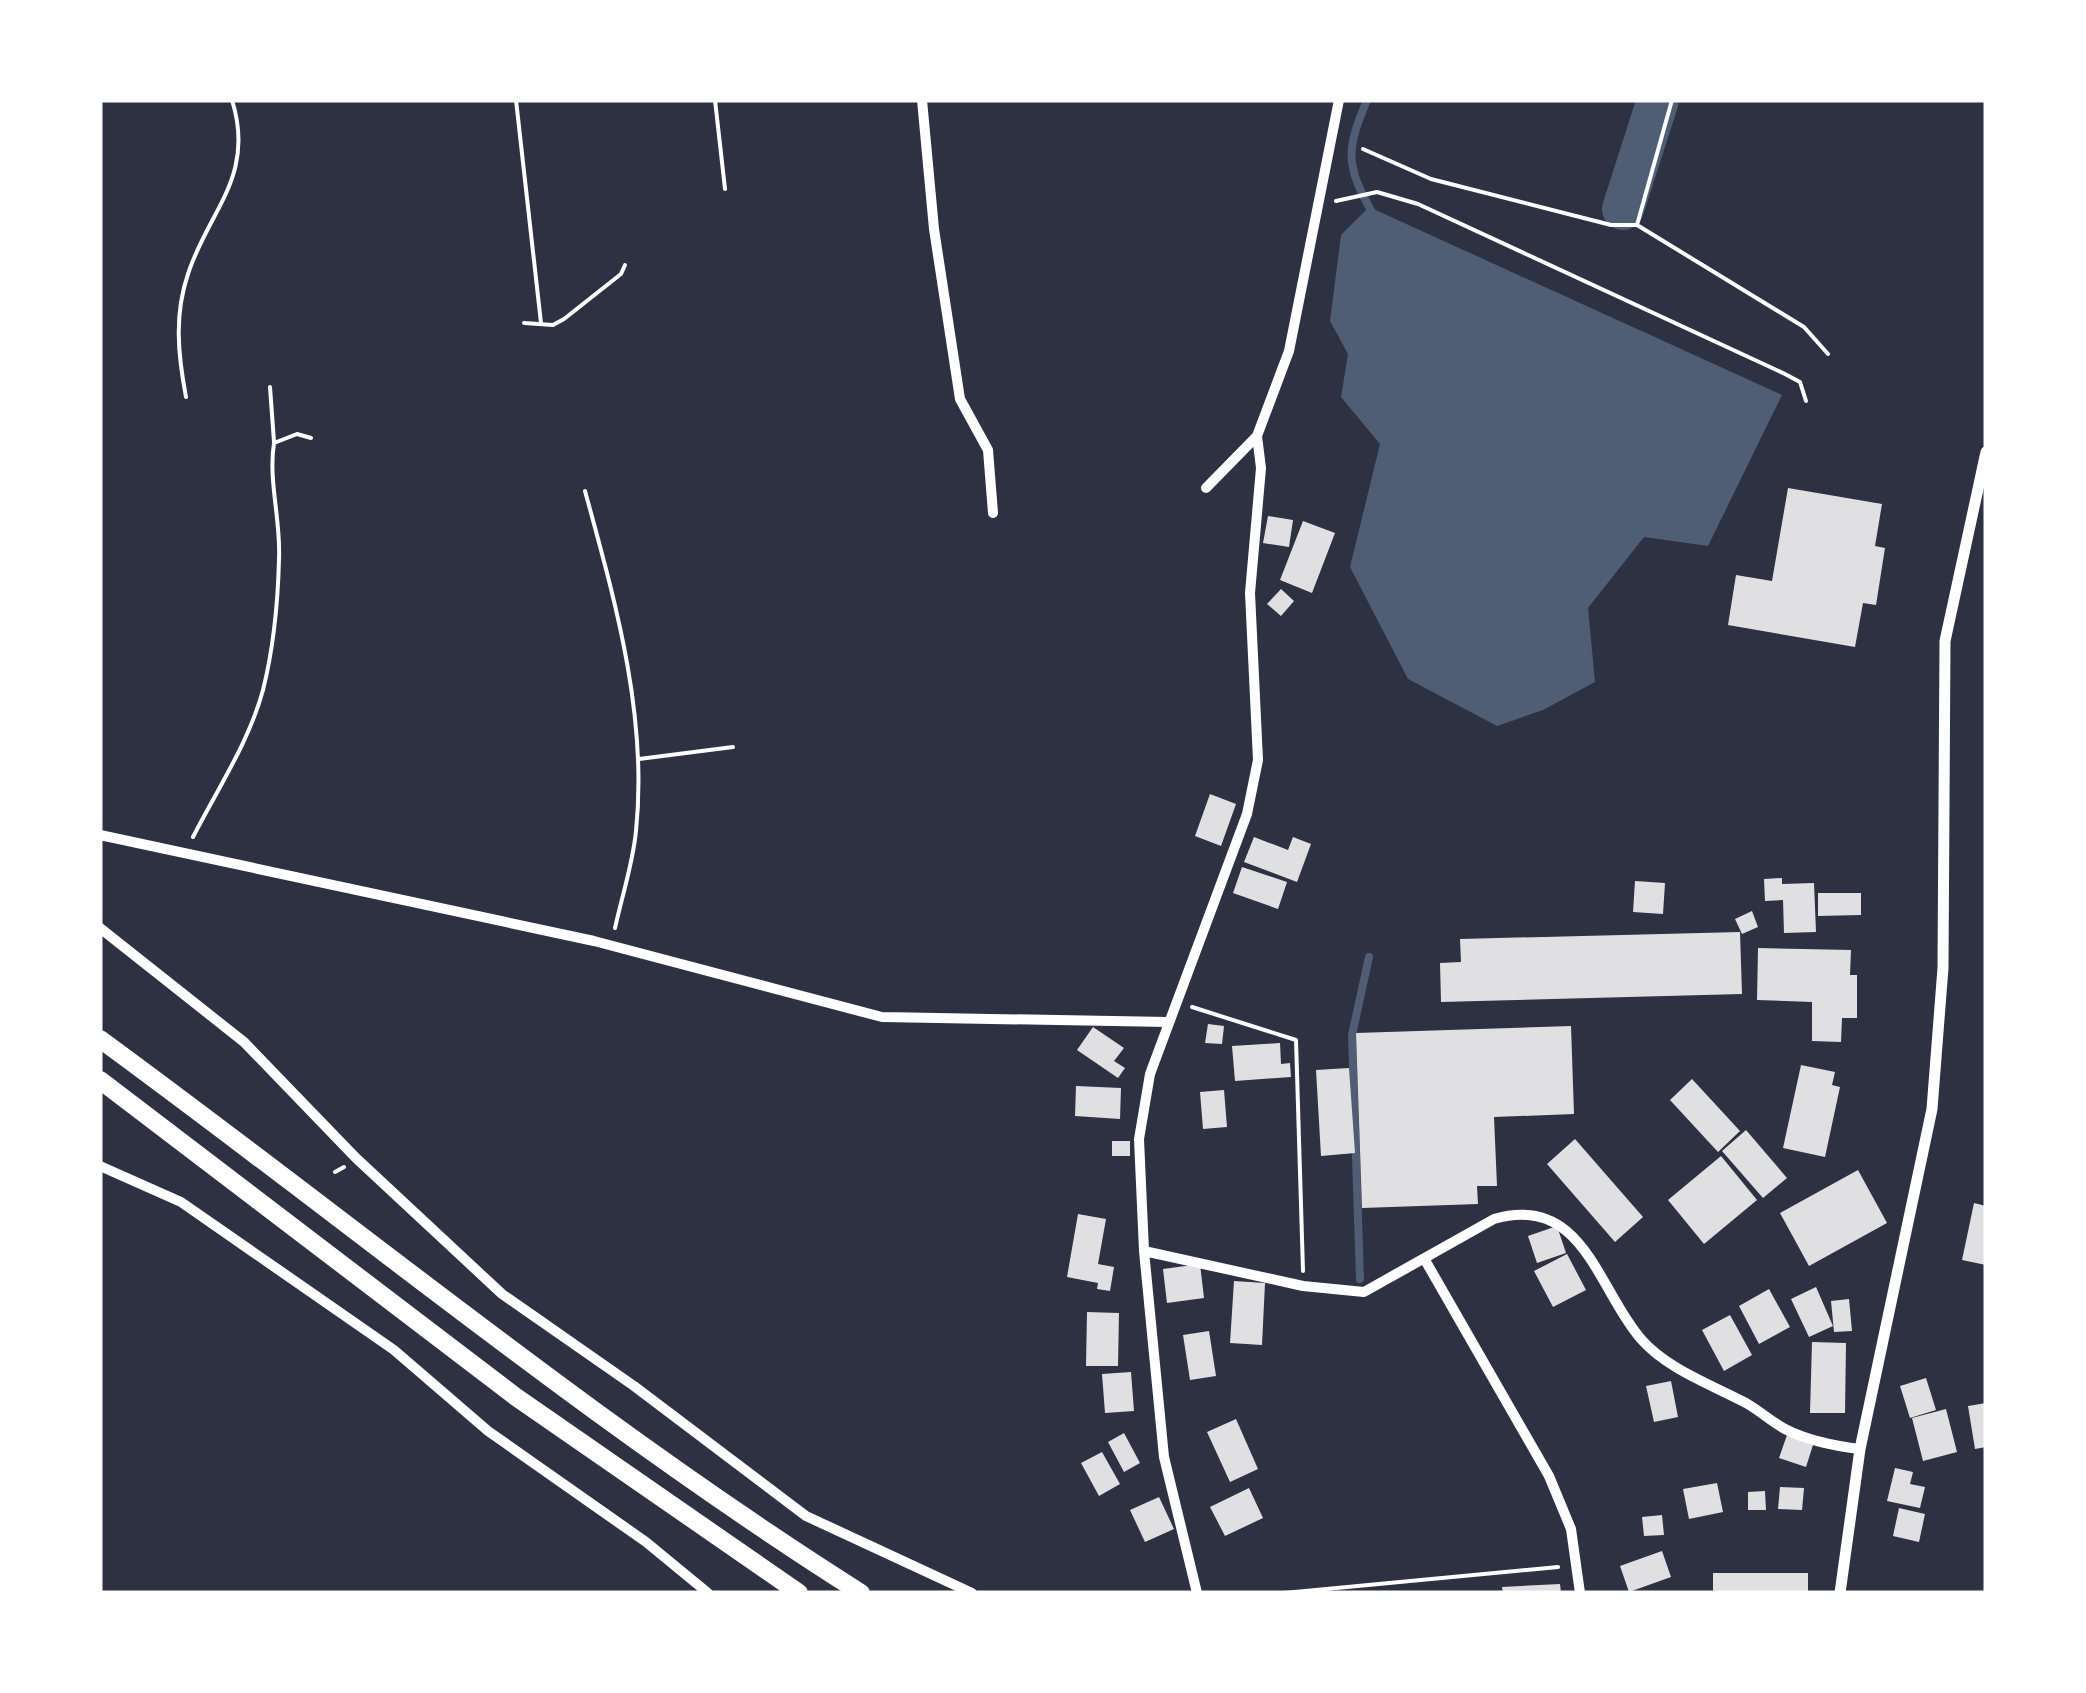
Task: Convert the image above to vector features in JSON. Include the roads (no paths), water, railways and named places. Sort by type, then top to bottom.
[{"type":"highway","points":[[100,1039],[536,1369],[765,1532],[861,1593]]},
{"type":"highway","points":[[100,1080],[516,1397],[800,1593]]},
{"type":"street","points":[[922,100],[934,229],[960,400],[988,450],[993,513]]},
{"type":"street","points":[[1206,488],[1257,436],[1289,351],[1339,100]]},
{"type":"street","points":[[1197,1593],[1164,1457],[1144,1251],[1139,1138],[1150,1074],[1232,862],[1258,760],[1250,593],[1261,468],[1257,436]]},
{"type":"street","points":[[1840,1593],[1860,1450],[1932,1109],[1943,968],[1946,641],[1986,452]]},
{"type":"street","points":[[100,835],[611,945],[882,1017],[1168,1022]]},
{"type":"street","points":[[100,928],[244,1042],[356,1158],[502,1294],[634,1386],[806,1516],[949,1589],[972,1593]]},
{"type":"street","points":[[100,1166],[181,1202],[378,1339],[488,1431],[646,1542],[708,1593]]},
{"type":"street","points":[[1144,1251],[1304,1286],[1364,1292],[1494,1219],[1509,1215],[1552,1222],[1578,1237],[1641,1340],[1666,1361],[1786,1430],[1860,1450]]},
{"type":"street","points":[[1424,1260],[1548,1476],[1571,1529],[1580,1593]]},
{"type":"water","points":[[1369,207],[1782,395],[1708,546],[1644,537],[1588,608],[1595,682],[1543,710],[1497,726],[1408,679],[1350,567],[1380,444],[1341,397],[1348,354],[1330,321],[1341,235]]},
{"type":"waterway","points":[[1367,100],[1355,132],[1352,157],[1357,183],[1373,214]]},
{"type":"waterway","points":[[1623,209],[1658,100]]},
{"type":"waterway","points":[[1360,1279],[1352,1035],[1369,957]]}]
